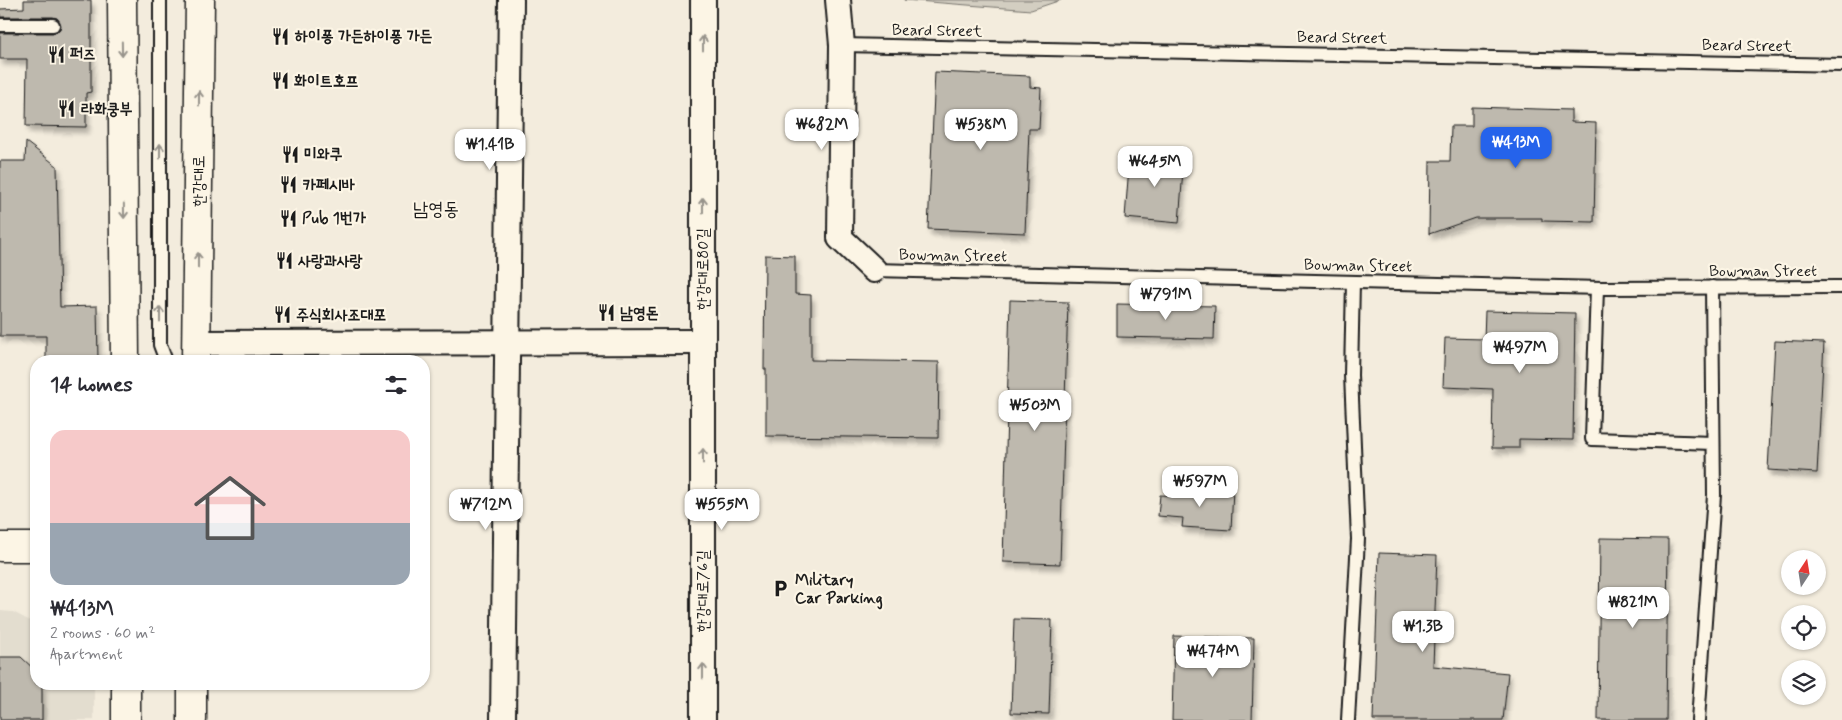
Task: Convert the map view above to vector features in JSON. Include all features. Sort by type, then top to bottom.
[{"type":"main road","points":[[122,0],[125,355]]},
{"type":"main road","name":"한강대로","points":[[197,352],[200,0]]},
{"type":"main road","points":[[0,547],[30,547]]},
{"type":"main road","points":[[126,690],[126,720]]},
{"type":"main road","points":[[192,690],[192,720]]},
{"type":"street","points":[[503,720],[511,0]]},
{"type":"street","name":"한강대로80길","points":[[703,0],[703,342]]},
{"type":"street","points":[[838,0],[842,45],[840,238],[874,270]]},
{"type":"street","points":[[197,352],[507,342],[703,342]]},
{"type":"street","name":"한강대로76길","points":[[703,342],[703,720]]},
{"type":"lane","points":[[160,0],[160,345],[164,355]]},
{"type":"lane","points":[[0,25],[54,25]]},
{"type":"lane","name":"Beard Street","points":[[842,45],[1842,65]]},
{"type":"lane","name":"Bowman Street","points":[[874,270],[1597,288],[1842,287]]},
{"type":"lane","points":[[1348,720],[1358,539],[1350,375],[1353,282]]},
{"type":"lane","points":[[1698,720],[1712,524],[1712,287]]},
{"type":"lane","points":[[1597,288],[1592,439],[1713,443]]},
{"type":"shaded area","points":[[904,0],[1061,0],[1031,10]]},
{"type":"shaded area","points":[[0,611],[13,612],[30,621],[30,690],[94,690],[94,720],[0,720]]},
{"type":"building","points":[[24,0],[91,0],[91,92],[86,93],[86,127],[26,126],[27,59],[0,59],[0,33],[53,33],[60,29],[61,25],[57,18],[53,17],[0,17],[0,9],[24,8]]},
{"type":"building","points":[[935,72],[1030,76],[1030,87],[1041,88],[1039,129],[1029,129],[1025,233],[928,229]]},
{"type":"building","points":[[1472,107],[1571,110],[1571,122],[1596,123],[1594,222],[1542,221],[1542,218],[1475,218],[1429,234],[1430,161],[1450,161],[1451,126],[1472,126]]},
{"type":"building","points":[[26,142],[57,166],[60,307],[97,306],[98,355],[46,355],[46,336],[0,336],[0,161],[25,161]]},
{"type":"building","points":[[1130,153],[1184,156],[1179,223],[1125,218]]},
{"type":"building","points":[[765,255],[795,256],[795,294],[811,295],[811,360],[939,362],[938,438],[766,436],[766,369],[764,369]]},
{"type":"building","points":[[1010,300],[1068,302],[1060,564],[1003,562]]},
{"type":"building","points":[[1117,304],[1215,306],[1214,339],[1117,337]]},
{"type":"building","points":[[1485,311],[1575,313],[1573,440],[1519,439],[1519,448],[1492,448],[1493,389],[1443,387],[1445,338],[1484,339]]},
{"type":"building","points":[[1775,341],[1824,343],[1817,473],[1768,470]]},
{"type":"building","points":[[1183,486],[1233,489],[1231,530],[1182,527],[1183,518],[1158,516],[1160,495],[1183,496]]},
{"type":"building","points":[[1600,538],[1668,539],[1666,720],[1598,720]]},
{"type":"building","points":[[1379,553],[1437,555],[1433,666],[1508,673],[1503,720],[1373,720]]},
{"type":"building","points":[[1014,619],[1052,620],[1049,714],[1011,713]]},
{"type":"building","points":[[1174,636],[1254,638],[1252,720],[1172,720]]},
{"type":"building","points":[[0,657],[21,657],[30,665],[30,690],[42,690],[42,720],[0,720]]},
{"type":"place","name":"하이퐁 가든하이퐁 가든","points":[[281,36]]},
{"type":"place","name":"퍼즈","points":[[56,54]]},
{"type":"place","name":"화이트호프","points":[[280,81]]},
{"type":"place","name":"라화쿵부","points":[[67,109]]},
{"type":"place","name":"미와쿠","points":[[290,154]]},
{"type":"place","name":"카페시바","points":[[289,185]]},
{"type":"place","name":"Pub 1번가","points":[[288,218]]},
{"type":"place","name":"사랑과사랑","points":[[284,261]]},
{"type":"place","name":"남영돈","points":[[606,313]]},
{"type":"place","name":"주식회사조대포","points":[[282,315]]},
{"type":"place","name":"Military Car Parking","points":[[781,589]]},
{"type":"district","name":"남영동","points":[[436,209]]}]
